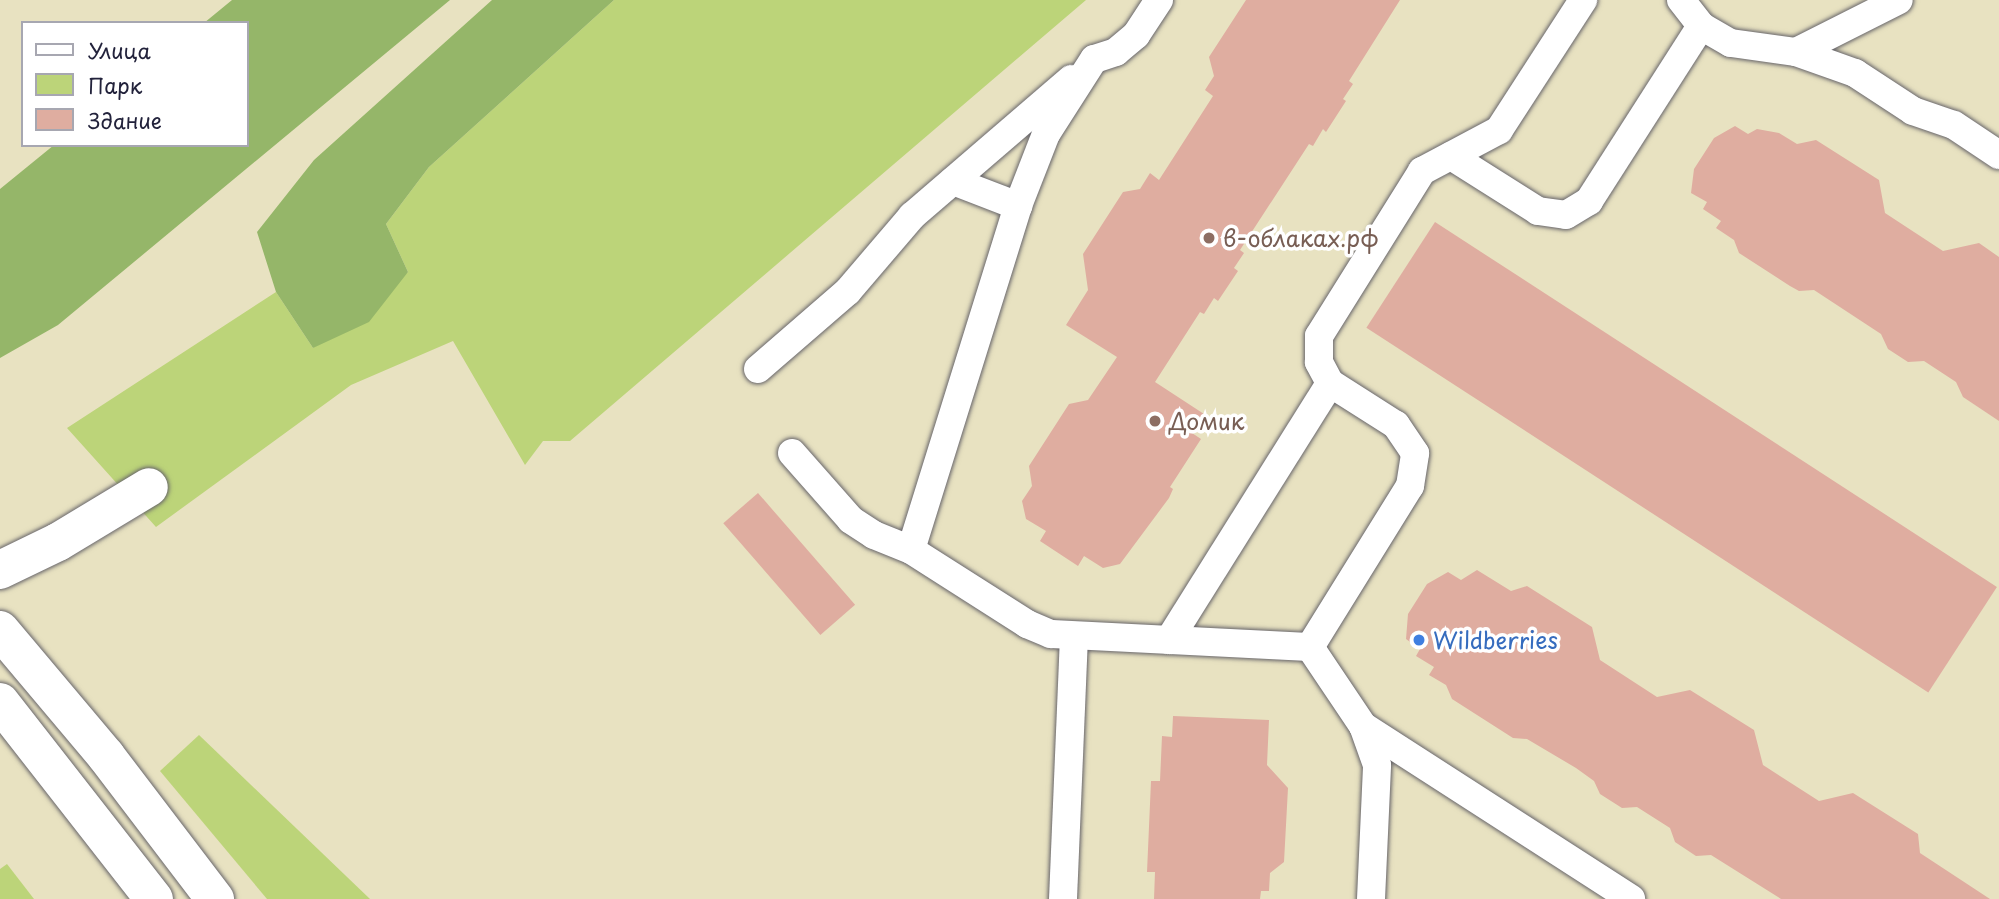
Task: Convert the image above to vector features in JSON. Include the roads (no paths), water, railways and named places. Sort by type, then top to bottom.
[{"type":"street","points":[[0,570],[58,542],[149,487]]},
{"type":"street","points":[[0,630],[106,755],[215,899]]},
{"type":"street","points":[[0,702],[154,899]]},
{"type":"lane","points":[[758,369],[848,291],[912,216],[1094,59],[1116,52],[1136,35],[1159,0]]},
{"type":"lane","points":[[1310,647],[1410,486],[1415,453],[1396,425],[1330,383],[1319,362],[1319,336],[1422,171],[1499,130],[1583,0]]},
{"type":"lane","points":[[1681,0],[1701,26],[1731,43],[1796,52],[1854,73],[1913,111],[1954,125],[1999,155]]},
{"type":"lane","points":[[1796,52],[1899,0]]},
{"type":"lane","points":[[1451,156],[1538,211],[1566,215],[1589,201],[1701,26]]},
{"type":"lane","points":[[911,550],[1018,206],[1046,134],[1094,59]]},
{"type":"lane","points":[[953,181],[1018,206]]},
{"type":"lane","points":[[1169,640],[1330,383]]},
{"type":"lane","points":[[792,453],[851,520],[874,535],[911,550],[1027,624],[1051,634],[1310,647]]},
{"type":"lane","points":[[1063,899],[1074,636]]},
{"type":"lane","points":[[1310,647],[1363,726],[1377,765],[1371,899]]},
{"type":"lane","points":[[1363,726],[1631,899]]},
{"type":"place","name":"в-облаках.рф","points":[[1209,238]]},
{"type":"place","name":"Домик","points":[[1155,421]]},
{"type":"place","name":"Wildberries","points":[[1419,640]]}]
